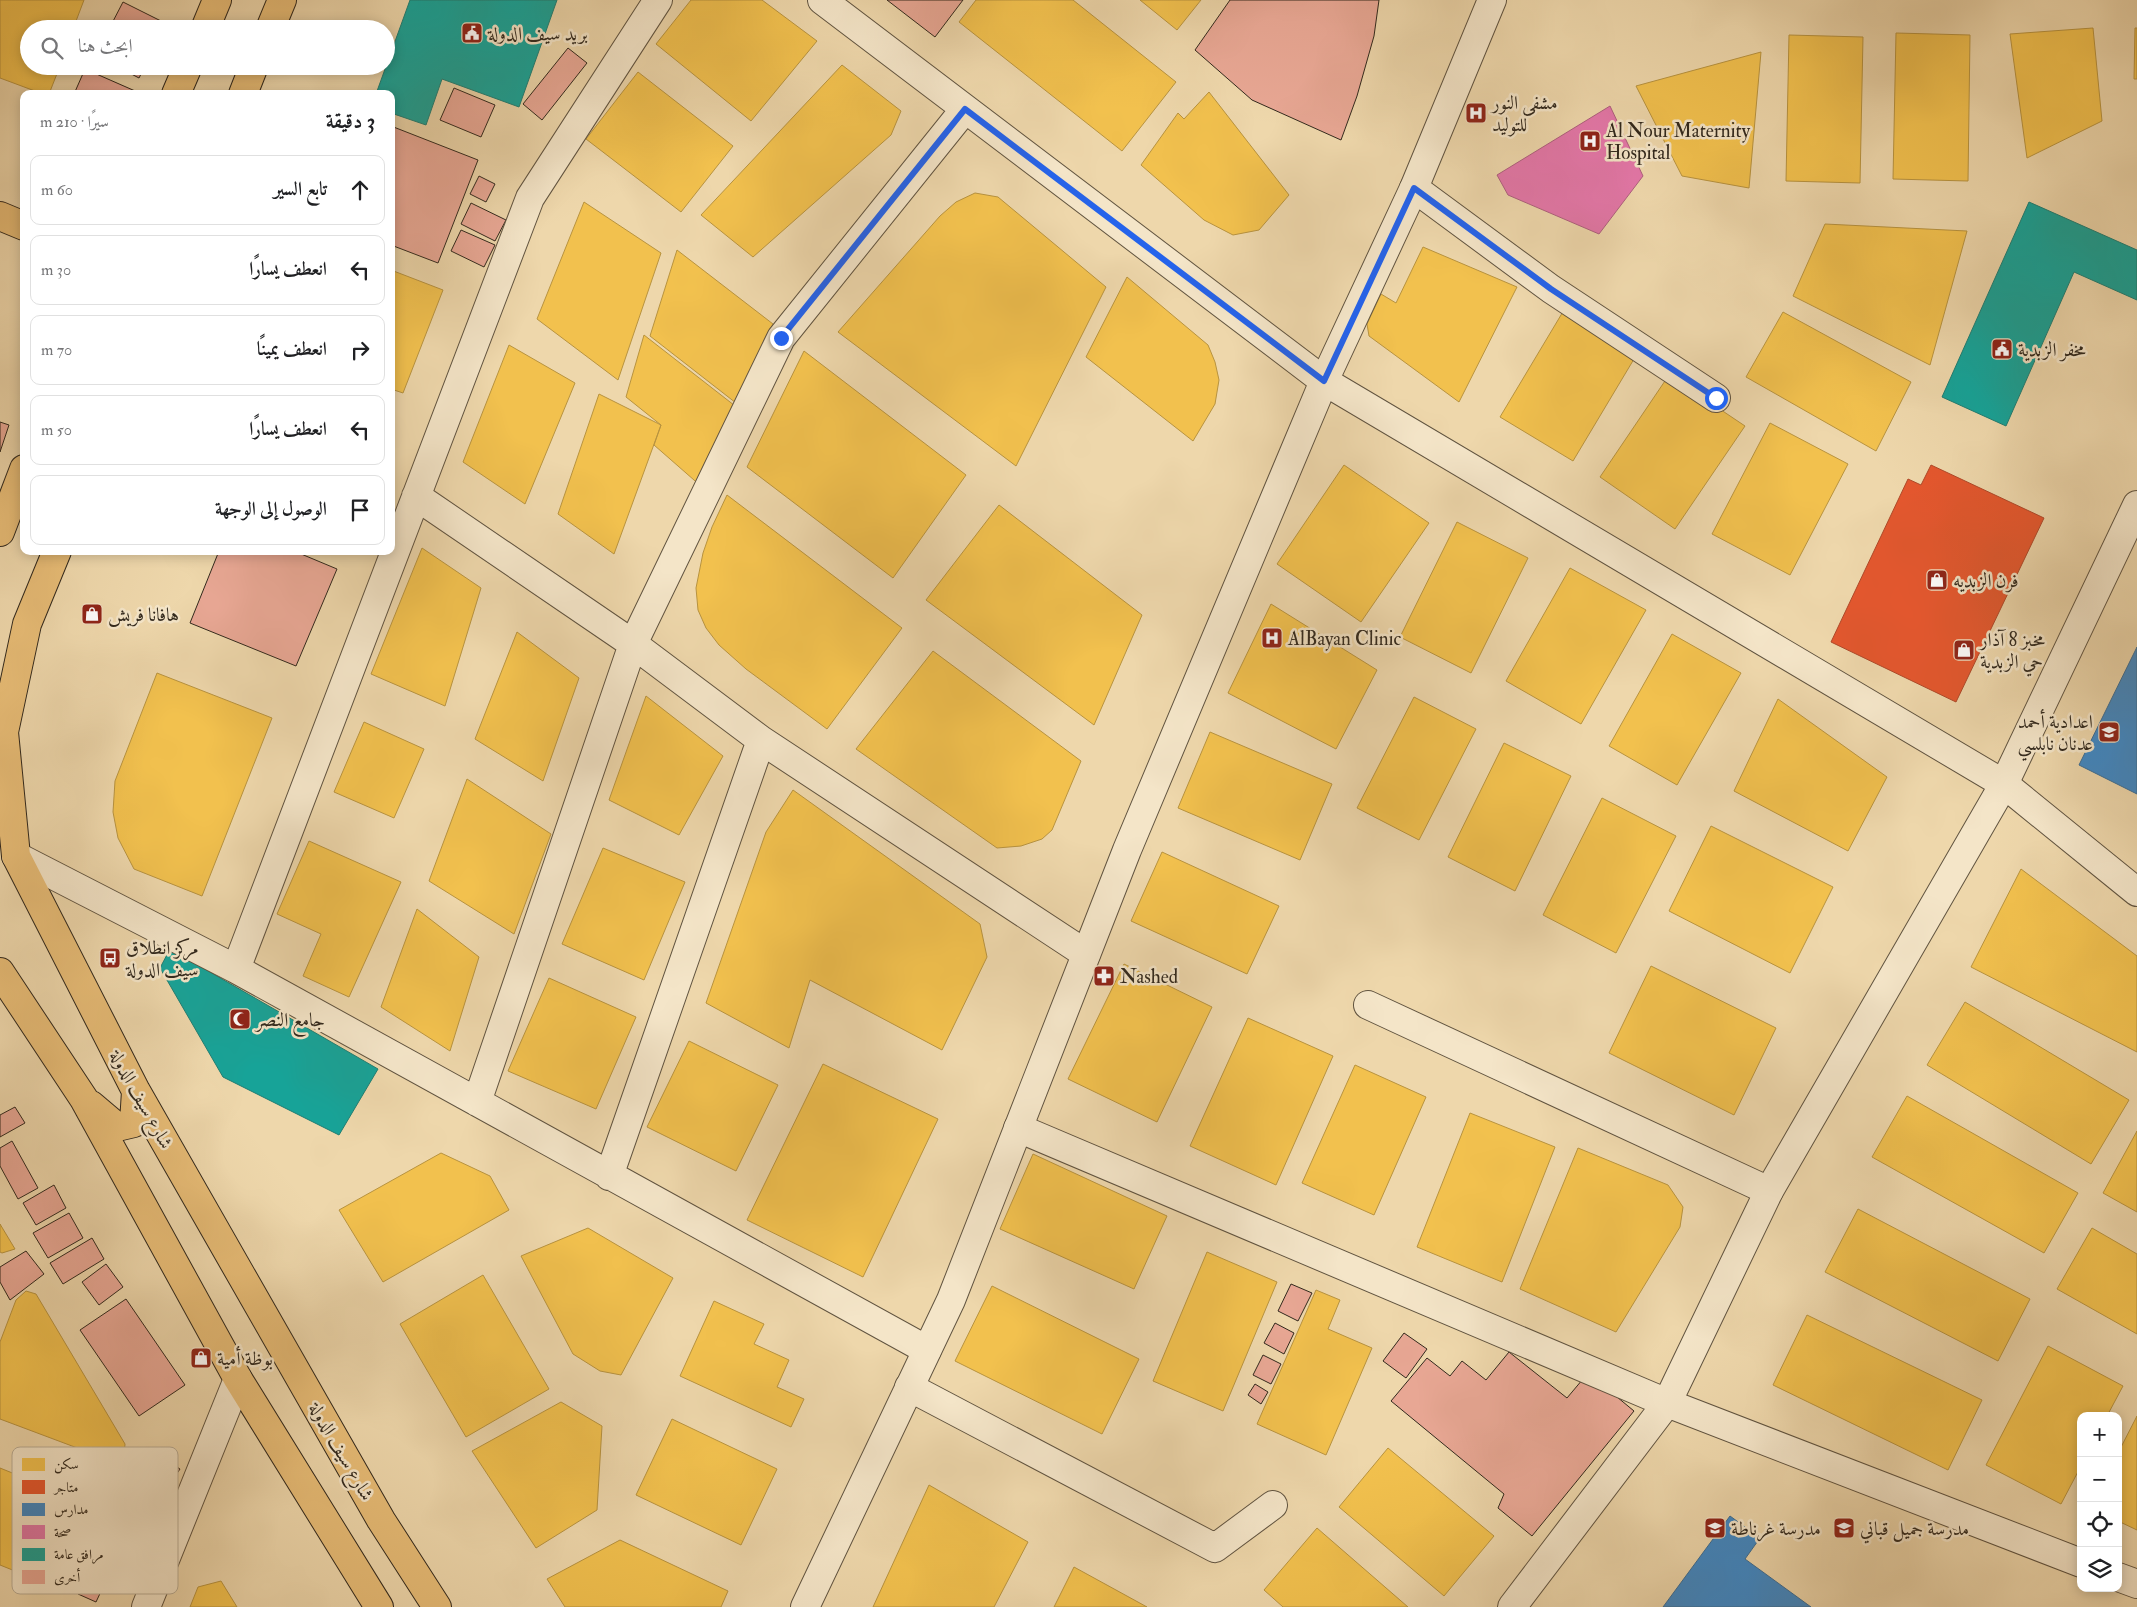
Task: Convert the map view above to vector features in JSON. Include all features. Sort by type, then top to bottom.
[{"type":"main road","points":[[209,20],[218,0]]},
{"type":"main road","points":[[274,20],[282,0]]},
{"type":"main road","points":[[178,90],[184,75]]},
{"type":"main road","points":[[245,90],[250,75]]},
{"type":"main road","points":[[0,216],[20,224]]},
{"type":"main road","points":[[0,532],[20,480]]},
{"type":"main road","name":"شارع سيف الدولة","points":[[55,555],[27,624],[4,732],[16,856],[136,1091],[381,1520],[437,1607]]},
{"type":"main road","points":[[0,972],[84,1099],[238,1378],[379,1607]]},
{"type":"main road","points":[[84,1099],[118,1127],[134,1123],[136,1091]]},
{"type":"street","points":[[395,551],[530,198],[658,0]]},
{"type":"street","points":[[822,0],[1324,381],[2004,784],[2137,892]]},
{"type":"street","points":[[805,1607],[951,1300],[1127,850],[1324,381],[1414,188],[1492,0]]},
{"type":"street","points":[[477,1102],[633,644],[781,338],[965,109]]},
{"type":"street","points":[[1414,188],[1551,289],[1716,398]]},
{"type":"street","points":[[416,496],[633,644],[761,740],[1086,954]]},
{"type":"street","points":[[1512,1607],[1667,1403],[1769,1190],[2004,784],[2137,505]]},
{"type":"street","points":[[236,969],[394,555]]},
{"type":"street","points":[[609,1176],[761,740]]},
{"type":"street","points":[[16,856],[236,969],[927,1350]]},
{"type":"street","points":[[1368,1005],[1769,1190]]},
{"type":"street","points":[[1018,1128],[1667,1403],[2077,1561]]},
{"type":"street","points":[[178,1527],[238,1378]]},
{"type":"street","points":[[909,1387],[1215,1548],[1274,1504]]},
{"type":"street","points":[[2122,1578],[2137,1584]]},
{"type":"street","points":[[146,1607],[151,1594]]},
{"type":"building: سكن","points":[[0,0],[84,0],[76,20],[20,20],[20,75],[56,75],[51,90],[32,90],[0,78]]},
{"type":"building: سكن","points":[[691,0],[762,0],[817,41],[751,121],[656,44]]},
{"type":"building: سكن","points":[[976,0],[1073,0],[1176,82],[1122,151],[959,22]]},
{"type":"building: سكن","points":[[1140,0],[1201,0],[1177,30]]},
{"type":"building: سكن","points":[[2093,28],[2102,121],[2027,158],[2010,34]]},
{"type":"building: سكن","points":[[2135,28],[2137,28],[2137,79],[2134,79]]},
{"type":"building: سكن","points":[[1896,33],[1970,35],[1968,181],[1893,179]]},
{"type":"building: سكن","points":[[1789,35],[1863,37],[1860,183],[1786,181]]},
{"type":"building: سكن","points":[[1761,52],[1749,188],[1682,176],[1636,86]]},
{"type":"building: سكن","points":[[842,65],[901,111],[891,135],[753,257],[701,215]]},
{"type":"building: سكن","points":[[638,72],[733,146],[681,212],[586,139]]},
{"type":"building: سكن","points":[[1209,92],[1289,195],[1259,230],[1233,235],[1204,220],[1141,165],[1178,113],[1184,119]]},
{"type":"building: سكن","points":[[975,193],[998,197],[1106,287],[1016,466],[838,332],[940,216],[956,202]]},
{"type":"building: سكن","points":[[584,202],[661,253],[618,380],[537,319]]},
{"type":"building: سكن","points":[[1825,224],[1967,231],[1930,365],[1793,296]]},
{"type":"building: سكن","points":[[1423,247],[1517,287],[1459,402],[1369,336],[1367,324],[1381,294],[1396,303]]},
{"type":"building: سكن","points":[[677,250],[773,324],[736,403],[650,336]]},
{"type":"building: سكن","points":[[395,272],[443,290],[403,393],[395,390]]},
{"type":"building: سكن","points":[[1127,277],[1208,345],[1215,362],[1219,380],[1215,404],[1193,441],[1086,357]]},
{"type":"building: سكن","points":[[1564,310],[1637,354],[1573,461],[1500,417]]},
{"type":"building: سكن","points":[[1783,312],[1911,382],[1876,451],[1746,377]]},
{"type":"building: سكن","points":[[644,335],[739,409],[702,487],[654,445],[661,425],[626,397]]},
{"type":"building: سكن","points":[[509,345],[575,383],[525,504],[463,462]]},
{"type":"building: سكن","points":[[804,351],[966,475],[893,578],[747,467]]},
{"type":"building: سكن","points":[[1669,375],[1745,426],[1675,529],[1600,477]]},
{"type":"building: سكن","points":[[599,394],[661,425],[614,554],[558,514]]},
{"type":"building: سكن","points":[[1770,423],[1848,464],[1790,575],[1712,534]]},
{"type":"building: سكن","points":[[1344,465],[1429,523],[1361,622],[1277,564]]},
{"type":"building: سكن","points":[[727,495],[902,628],[827,729],[746,669],[719,645],[706,628],[698,610],[696,588],[703,553],[712,527]]},
{"type":"building: سكن","points":[[999,505],[1142,615],[1094,725],[926,600]]},
{"type":"building: سكن","points":[[1457,522],[1528,558],[1471,673],[1400,637]]},
{"type":"building: سكن","points":[[422,548],[481,588],[445,706],[371,674]]},
{"type":"building: سكن","points":[[1570,568],[1646,610],[1581,724],[1506,681]]},
{"type":"building: سكن","points":[[1271,604],[1377,670],[1336,749],[1228,693]]},
{"type":"building: سكن","points":[[517,632],[579,678],[543,781],[475,739]]},
{"type":"building: سكن","points":[[1672,634],[1741,673],[1677,785],[1609,746]]},
{"type":"building: سكن","points":[[933,651],[1081,761],[1052,830],[1042,839],[1021,846],[997,848],[856,749]]},
{"type":"building: سكن","points":[[157,673],[272,718],[202,896],[134,869],[118,838],[113,812],[115,781]]},
{"type":"building: سكن","points":[[646,696],[723,756],[679,835],[609,800]]},
{"type":"building: سكن","points":[[1414,697],[1476,729],[1419,840],[1357,808]]},
{"type":"building: سكن","points":[[1778,699],[1887,777],[1848,851],[1734,791]]},
{"type":"building: سكن","points":[[364,722],[424,749],[394,818],[334,792]]},
{"type":"building: سكن","points":[[1210,732],[1332,784],[1300,860],[1178,808]]},
{"type":"building: سكن","points":[[1504,743],[1571,776],[1515,891],[1448,857]]},
{"type":"building: سكن","points":[[467,779],[551,834],[514,934],[429,881]]},
{"type":"building: سكن","points":[[793,790],[980,924],[987,957],[942,1050],[810,980],[789,1048],[706,1003],[766,832]]},
{"type":"building: سكن","points":[[1602,798],[1676,836],[1616,953],[1543,915]]},
{"type":"building: سكن","points":[[1711,826],[1833,887],[1790,973],[1669,911]]},
{"type":"building: سكن","points":[[309,841],[401,882],[349,997],[303,976],[321,934],[277,914]]},
{"type":"building: سكن","points":[[603,848],[685,882],[644,980],[562,944]]},
{"type":"building: سكن","points":[[1162,852],[1279,906],[1247,974],[1131,921]]},
{"type":"building: سكن","points":[[2021,869],[2137,956],[2137,1052],[1971,967]]},
{"type":"building: سكن","points":[[417,909],[479,957],[450,1051],[381,1007]]},
{"type":"building: سكن","points":[[1124,964],[1212,1007],[1157,1122],[1068,1079]]},
{"type":"building: سكن","points":[[1651,966],[1776,1028],[1734,1115],[1609,1053]]},
{"type":"building: سكن","points":[[549,978],[636,1017],[596,1109],[508,1071]]},
{"type":"building: سكن","points":[[1965,1002],[2129,1100],[2091,1164],[1927,1065]]},
{"type":"building: سكن","points":[[1248,1018],[1333,1056],[1276,1185],[1190,1146]]},
{"type":"building: سكن","points":[[689,1041],[778,1085],[736,1171],[647,1127]]},
{"type":"building: سكن","points":[[823,1064],[938,1119],[863,1277],[747,1220]]},
{"type":"building: سكن","points":[[1355,1065],[1426,1097],[1374,1215],[1302,1183]]},
{"type":"building: سكن","points":[[1907,1096],[2078,1193],[2044,1253],[1872,1157]]},
{"type":"building: سكن","points":[[1470,1113],[1555,1147],[1502,1282],[1417,1247]]},
{"type":"building: سكن","points":[[2137,1131],[2137,1212],[2103,1193]]},
{"type":"building: سكن","points":[[1578,1148],[1668,1185],[1683,1207],[1680,1227],[1616,1332],[1520,1289]]},
{"type":"building: سكن","points":[[441,1153],[490,1176],[509,1210],[383,1282],[339,1210]]},
{"type":"building: سكن","points":[[1033,1154],[1167,1216],[1134,1289],[1000,1229]]},
{"type":"building: سكن","points":[[1858,1209],[2030,1299],[1998,1361],[1825,1272]]},
{"type":"building: سكن","points":[[0,1224],[15,1249],[0,1252]]},
{"type":"building: سكن","points":[[588,1228],[673,1278],[621,1375],[600,1371],[573,1354],[521,1256]]},
{"type":"building: سكن","points":[[2092,1228],[2137,1254],[2137,1334],[2057,1289]]},
{"type":"building: سكن","points":[[1207,1252],[1277,1282],[1223,1411],[1153,1381]]},
{"type":"building: سكن","points":[[483,1275],[549,1389],[466,1437],[400,1324]]},
{"type":"building: سكن","points":[[992,1286],[1139,1359],[1102,1434],[955,1361]]},
{"type":"building: سكن","points":[[1316,1290],[1340,1300],[1328,1329],[1372,1348],[1326,1455],[1257,1424]]},
{"type":"building: سكن","points":[[26,1291],[36,1294],[125,1444],[125,1447],[75,1447],[0,1419],[0,1342],[16,1300]]},
{"type":"building: سكن","points":[[714,1301],[764,1324],[754,1344],[789,1360],[777,1387],[804,1399],[791,1427],[680,1376]]},
{"type":"building: سكن","points":[[1807,1315],[1982,1400],[1948,1470],[1773,1385]]},
{"type":"building: سكن","points":[[2048,1346],[2123,1386],[2109,1412],[2077,1412],[2077,1474],[2061,1504],[1986,1465]]},
{"type":"building: سكن","points":[[561,1402],[602,1426],[597,1510],[536,1548],[472,1451]]},
{"type":"building: سكن","points":[[2137,1416],[2137,1530],[2122,1523],[2122,1445]]},
{"type":"building: سكن","points":[[672,1419],[777,1469],[741,1545],[636,1495]]},
{"type":"building: سكن","points":[[1388,1448],[1494,1536],[1444,1596],[1339,1507]]},
{"type":"building: سكن","points":[[0,1468],[12,1473],[12,1570],[0,1565]]},
{"type":"building: سكن","points":[[929,1485],[1028,1542],[994,1607],[873,1607]]},
{"type":"building: سكن","points":[[1317,1528],[1408,1607],[1283,1607],[1264,1590]]},
{"type":"building: سكن","points":[[620,1540],[728,1591],[721,1607],[565,1607],[547,1579]]},
{"type":"building: سكن","points":[[1074,1567],[1147,1607],[1054,1607]]},
{"type":"building: سكن","points":[[221,1581],[237,1607],[190,1607],[198,1587]]},
{"type":"building: متاجر","name":"فرن الزبديه","points":[[1931,465],[2044,518],[1956,702],[1831,642],[1908,479],[1921,485]]},
{"type":"building: مدارس","points":[[2137,647],[2137,794],[2079,765]]},
{"type":"building: مدارس","points":[[1730,1516],[1760,1538],[1745,1559],[1811,1607],[1663,1607]]},
{"type":"building: صحة","name":"Al Nour Maternity Hospital","points":[[1610,106],[1643,176],[1599,234],[1508,195],[1497,175]]},
{"type":"building: مرافق عامة","name":"بريد سيف الدولة","points":[[410,0],[557,0],[519,107],[442,79],[426,125],[395,114],[395,90],[377,90],[383,75],[395,75],[395,41]]},
{"type":"building: مرافق عامة","name":"مخفر الزبدية","points":[[2029,202],[2137,250],[2137,300],[2074,272],[2006,426],[1942,397]]},
{"type":"building: مرافق عامة","name":"جامع النصر","points":[[170,949],[378,1069],[339,1135],[223,1077],[160,968]]},
{"type":"building: أخرى","points":[[887,0],[963,0],[935,37]]},
{"type":"building: أخرى","points":[[1230,0],[1379,0],[1374,36],[1357,96],[1341,140],[1252,100],[1195,50]]},
{"type":"building: أخرى","points":[[123,2],[159,20],[114,20]]},
{"type":"building: أخرى","points":[[568,48],[587,63],[542,120],[523,104]]},
{"type":"building: أخرى","points":[[82,75],[99,75],[133,90],[76,90]]},
{"type":"building: أخرى","points":[[454,88],[495,105],[481,137],[440,120]]},
{"type":"building: أخرى","points":[[395,128],[478,160],[438,263],[395,247]]},
{"type":"building: أخرى","points":[[479,176],[495,184],[486,202],[470,194]]},
{"type":"building: أخرى","points":[[471,203],[506,220],[495,241],[461,224]]},
{"type":"building: أخرى","points":[[461,230],[495,245],[484,267],[451,251]]},
{"type":"building: أخرى","points":[[0,422],[9,425],[0,452]]},
{"type":"building: أخرى","points":[[217,555],[304,555],[337,569],[296,666],[190,623]]},
{"type":"building: أخرى","points":[[15,1107],[25,1123],[0,1137],[0,1115]]},
{"type":"building: أخرى","points":[[12,1141],[38,1188],[18,1199],[0,1166],[0,1148]]},
{"type":"building: أخرى","points":[[54,1185],[66,1208],[36,1225],[23,1203]]},
{"type":"building: أخرى","points":[[69,1213],[83,1238],[48,1258],[33,1233]]},
{"type":"building: أخرى","points":[[92,1238],[104,1259],[63,1284],[50,1263]]},
{"type":"building: أخرى","points":[[26,1251],[44,1274],[10,1300],[0,1282],[0,1267]]},
{"type":"building: أخرى","points":[[106,1264],[123,1287],[99,1305],[82,1282]]},
{"type":"building: أخرى","points":[[1291,1284],[1312,1293],[1298,1321],[1278,1311]]},
{"type":"building: أخرى","points":[[126,1299],[185,1385],[139,1416],[80,1330]]},
{"type":"building: أخرى","points":[[1275,1323],[1294,1333],[1284,1354],[1264,1343]]},
{"type":"building: أخرى","points":[[1404,1333],[1427,1349],[1406,1378],[1383,1361]]},
{"type":"building: أخرى","points":[[1509,1352],[1567,1398],[1588,1373],[1634,1411],[1532,1536],[1498,1508],[1504,1494],[1391,1401],[1427,1358],[1450,1376],[1462,1361],[1486,1380]]},
{"type":"building: أخرى","points":[[1263,1355],[1281,1364],[1271,1384],[1253,1375]]},
{"type":"building: أخرى","points":[[1255,1384],[1268,1392],[1261,1404],[1248,1395]]},
{"type":"building: أخرى","points":[[78,1594],[100,1594],[96,1602]]},
{"type":"place","name":"بريد سيف الدولة","points":[[472,33]]},
{"type":"place","name":"مشفى النور للتوليد","points":[[1476,113]]},
{"type":"place","name":"Al Nour Maternity Hospital","points":[[1590,141]]},
{"type":"place","name":"مخفر الزبدية","points":[[2002,349]]},
{"type":"place","name":"فرن الزبديه","points":[[1937,580]]},
{"type":"place","name":"هافانا فريش","points":[[92,614]]},
{"type":"place","name":"AlBayan Clinic","points":[[1272,638]]},
{"type":"place","name":"مخبز 8 آذار حي الزبدية","points":[[1964,650]]},
{"type":"place","name":"اعدادية أحمد عدنان نابلسي","points":[[2109,732]]},
{"type":"place","name":"مركز انطلاق سيف الدولة","points":[[110,958]]},
{"type":"place","name":"Nashed","points":[[1104,976]]},
{"type":"place","name":"جامع النصر","points":[[240,1019]]},
{"type":"place","name":"بوظة أمية","points":[[201,1358]]},
{"type":"place","name":"مدرسة غرناطة","points":[[1715,1528]]},
{"type":"place","name":"مدرسة جميل قباني","points":[[1844,1528]]},
{"type":"route","points":[[781,338],[965,109],[1324,381],[1414,188],[1551,289],[1716,398]]}]
